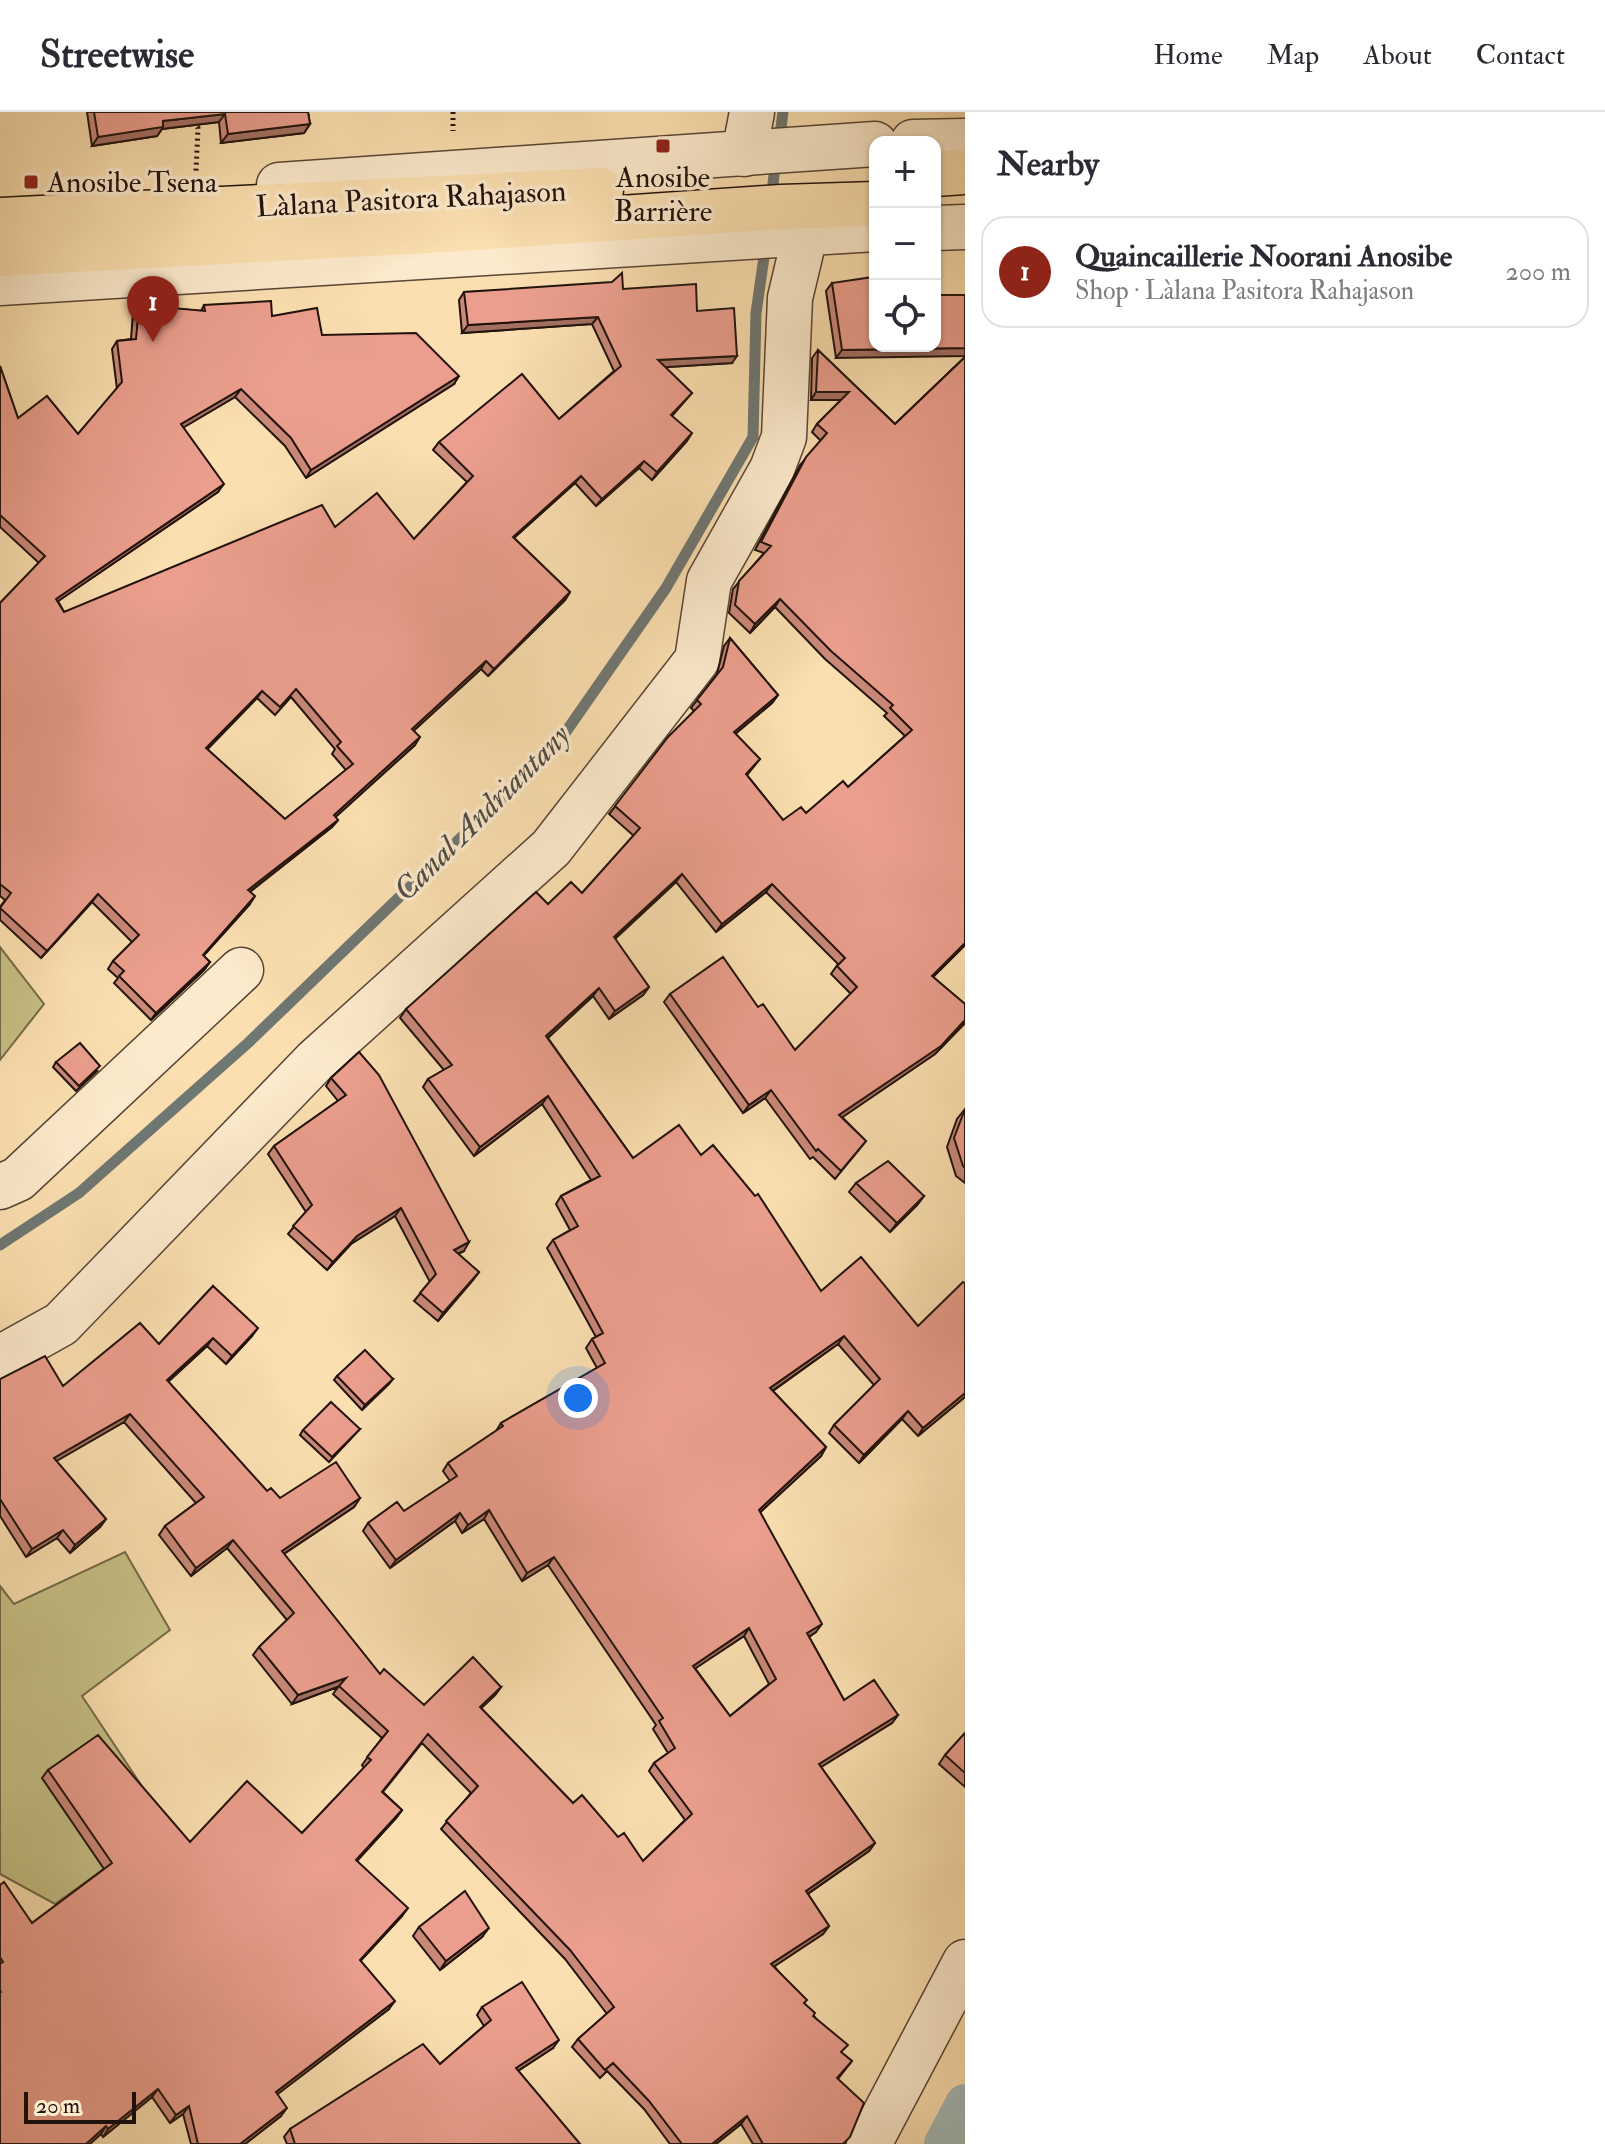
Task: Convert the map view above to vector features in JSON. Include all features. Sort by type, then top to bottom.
[{"type":"main road","points":[[941,174],[965,172]]},
{"type":"main road","points":[[790,200],[869,179]]},
{"type":"main road","points":[[730,196],[869,204]]},
{"type":"main road","name":"Làlana Pasitora Rahajason","points":[[0,220],[730,196]]},
{"type":"main road","name":"Làlana Pasitora Rahajason","points":[[0,254],[445,230],[730,196]]},
{"type":"main road","points":[[941,203],[965,202]]},
{"type":"street","points":[[730,196],[752,112]]},
{"type":"street","points":[[941,141],[965,141]]},
{"type":"street","points":[[790,200],[869,148]]},
{"type":"street","points":[[0,205],[665,157],[730,196]]},
{"type":"street","points":[[0,283],[730,196],[790,200],[869,227]]},
{"type":"street","points":[[0,1358],[61,1324],[315,1061],[551,848],[697,660],[709,581],[772,469],[784,437],[790,298],[790,200]]},
{"type":"street","points":[[941,228],[965,227]]},
{"type":"street","points":[[0,1187],[18,1179],[241,970]]},
{"type":"street","points":[[869,2144],[965,1962]]},
{"type":"path","points":[[187,112],[198,128],[195,192]]},
{"type":"shaded area","points":[[0,947],[44,1004],[0,1060]]},
{"type":"shaded area","points":[[125,1552],[170,1630],[82,1696],[167,1824],[55,1904],[0,1874],[0,1586],[14,1604]]},
{"type":"building","points":[[94,112],[308,112],[310,124],[228,134],[225,114],[163,121],[163,127],[98,137]]},
{"type":"building","points":[[622,273],[623,289],[696,284],[697,311],[734,308],[737,356],[658,360],[692,393],[671,415],[692,433],[657,472],[644,461],[602,499],[581,476],[513,537],[570,592],[494,669],[486,661],[412,729],[420,737],[334,815],[338,820],[248,890],[255,896],[203,955],[210,962],[156,1013],[119,976],[124,971],[113,961],[139,935],[98,894],[47,951],[0,908],[11,893],[0,884],[0,603],[45,556],[0,515],[0,366],[18,418],[47,396],[78,434],[122,382],[117,341],[136,339],[139,305],[205,311],[204,305],[271,301],[272,316],[317,308],[322,335],[416,333],[459,376],[311,470],[291,438],[241,389],[181,424],[224,484],[56,599],[64,612],[322,505],[335,527],[377,493],[414,539],[473,476],[439,442],[522,374],[559,419],[621,366],[598,317],[468,325],[464,292],[612,282]],"holes":[[[296,689],[341,742],[337,746],[353,764],[285,819],[206,748],[262,691],[280,707]]]},
{"type":"building","points":[[869,278],[869,350],[842,350],[832,283]]},
{"type":"building","points":[[941,295],[965,295],[965,348],[941,348]]},
{"type":"building","points":[[818,350],[895,424],[965,357],[965,943],[932,976],[965,1004],[965,1020],[941,1046],[839,1115],[866,1141],[841,1171],[818,1149],[816,1151],[771,1090],[749,1105],[670,994],[723,957],[758,1007],[763,1004],[795,1050],[857,987],[837,966],[845,958],[772,884],[722,924],[682,874],[614,937],[649,987],[615,1011],[599,988],[546,1036],[633,1158],[679,1125],[701,1155],[713,1145],[755,1196],[758,1194],[821,1291],[861,1257],[918,1326],[965,1283],[965,1393],[923,1428],[908,1411],[864,1455],[834,1425],[880,1379],[844,1336],[770,1388],[826,1447],[759,1510],[822,1624],[807,1633],[844,1700],[874,1680],[898,1715],[819,1764],[875,1843],[806,1891],[829,1926],[771,1964],[807,2000],[804,2003],[815,2013],[813,2016],[848,2045],[841,2052],[852,2061],[837,2078],[864,2103],[850,2137],[843,2144],[763,2144],[747,2116],[712,2144],[682,2144],[649,2101],[613,2063],[605,2070],[578,2039],[614,2007],[570,1950],[446,1821],[478,1786],[428,1734],[382,1792],[402,1810],[356,1860],[408,1908],[360,1960],[395,2001],[276,2092],[287,2108],[240,2144],[198,2144],[189,2106],[176,2115],[158,2089],[86,2144],[0,2144],[0,1964],[3,1962],[0,1957],[0,1885],[4,1882],[32,1923],[112,1863],[48,1770],[98,1735],[190,1842],[247,1781],[302,1833],[371,1760],[367,1757],[388,1731],[339,1686],[346,1678],[298,1695],[259,1647],[294,1613],[233,1540],[196,1568],[165,1526],[204,1497],[130,1414],[54,1458],[106,1519],[75,1545],[63,1530],[32,1549],[0,1499],[0,1379],[45,1356],[63,1386],[140,1323],[159,1344],[213,1286],[258,1328],[232,1356],[213,1338],[167,1380],[267,1491],[271,1488],[280,1498],[336,1462],[360,1498],[282,1551],[380,1674],[384,1669],[424,1705],[473,1657],[501,1687],[480,1707],[573,1803],[582,1795],[618,1837],[624,1833],[643,1861],[692,1814],[654,1763],[675,1748],[659,1721],[663,1718],[554,1557],[527,1573],[489,1510],[468,1525],[460,1513],[396,1560],[368,1523],[397,1502],[404,1511],[457,1476],[448,1463],[503,1426],[501,1423],[605,1363],[592,1339],[603,1333],[553,1240],[578,1226],[561,1196],[600,1176],[548,1096],[480,1147],[428,1079],[452,1065],[406,1009],[536,892],[548,904],[571,882],[582,893],[640,828],[615,806],[668,737],[701,704],[697,700],[723,667],[730,638],[778,695],[734,732],[760,759],[746,774],[783,820],[801,807],[806,813],[843,781],[848,787],[912,730],[890,708],[893,705],[831,651],[780,599],[755,624],[735,605],[739,581],[771,546],[761,542],[806,457],[827,433],[817,424],[849,392],[816,392]],"holes":[[[749,1628],[776,1679],[730,1716],[693,1666]]]},
{"type":"building","points":[[80,1043],[100,1066],[79,1086],[56,1062]]},
{"type":"building","points":[[359,1052],[379,1075],[469,1242],[454,1250],[479,1272],[443,1313],[420,1293],[436,1274],[401,1208],[357,1236],[333,1262],[293,1226],[312,1205],[274,1146],[346,1095],[331,1078]]},
{"type":"building","points":[[965,1109],[965,1168],[954,1138]]},
{"type":"building","points":[[888,1161],[924,1196],[897,1223],[856,1183]]},
{"type":"building","points":[[365,1350],[393,1379],[365,1405],[337,1376]]},
{"type":"building","points":[[331,1402],[360,1429],[332,1457],[303,1430]]},
{"type":"building","points":[[965,1733],[965,1773],[945,1755]]},
{"type":"building","points":[[465,1891],[489,1928],[446,1961],[419,1927]]},
{"type":"building","points":[[522,1982],[559,2040],[516,2068],[580,2144],[295,2144],[290,2129],[423,2044],[440,2064],[491,2020],[482,2007]]},
{"type":"waterway","name":"Canal Andriantany","points":[[779,143],[783,112]]},
{"type":"waterway","name":"Canal Andriantany","points":[[771,199],[776,160]]},
{"type":"waterway","name":"Canal Andriantany","points":[[0,1245],[79,1193],[248,1043],[556,746],[666,588],[753,437],[756,313],[766,243]]},
{"type":"waterway","name":"Canal Andriantany","points":[[944,2144],[965,2104]]},
{"type":"waterway","points":[[958,2144],[965,2131]]},
{"type":"place","name":"Anosibe Barrière","points":[[663,146]]},
{"type":"place","name":"Anosibe Tsena","points":[[31,182]]},
{"type":"place","name":"Quaincaillerie Noorani Anosibe","points":[[153,342]]}]
